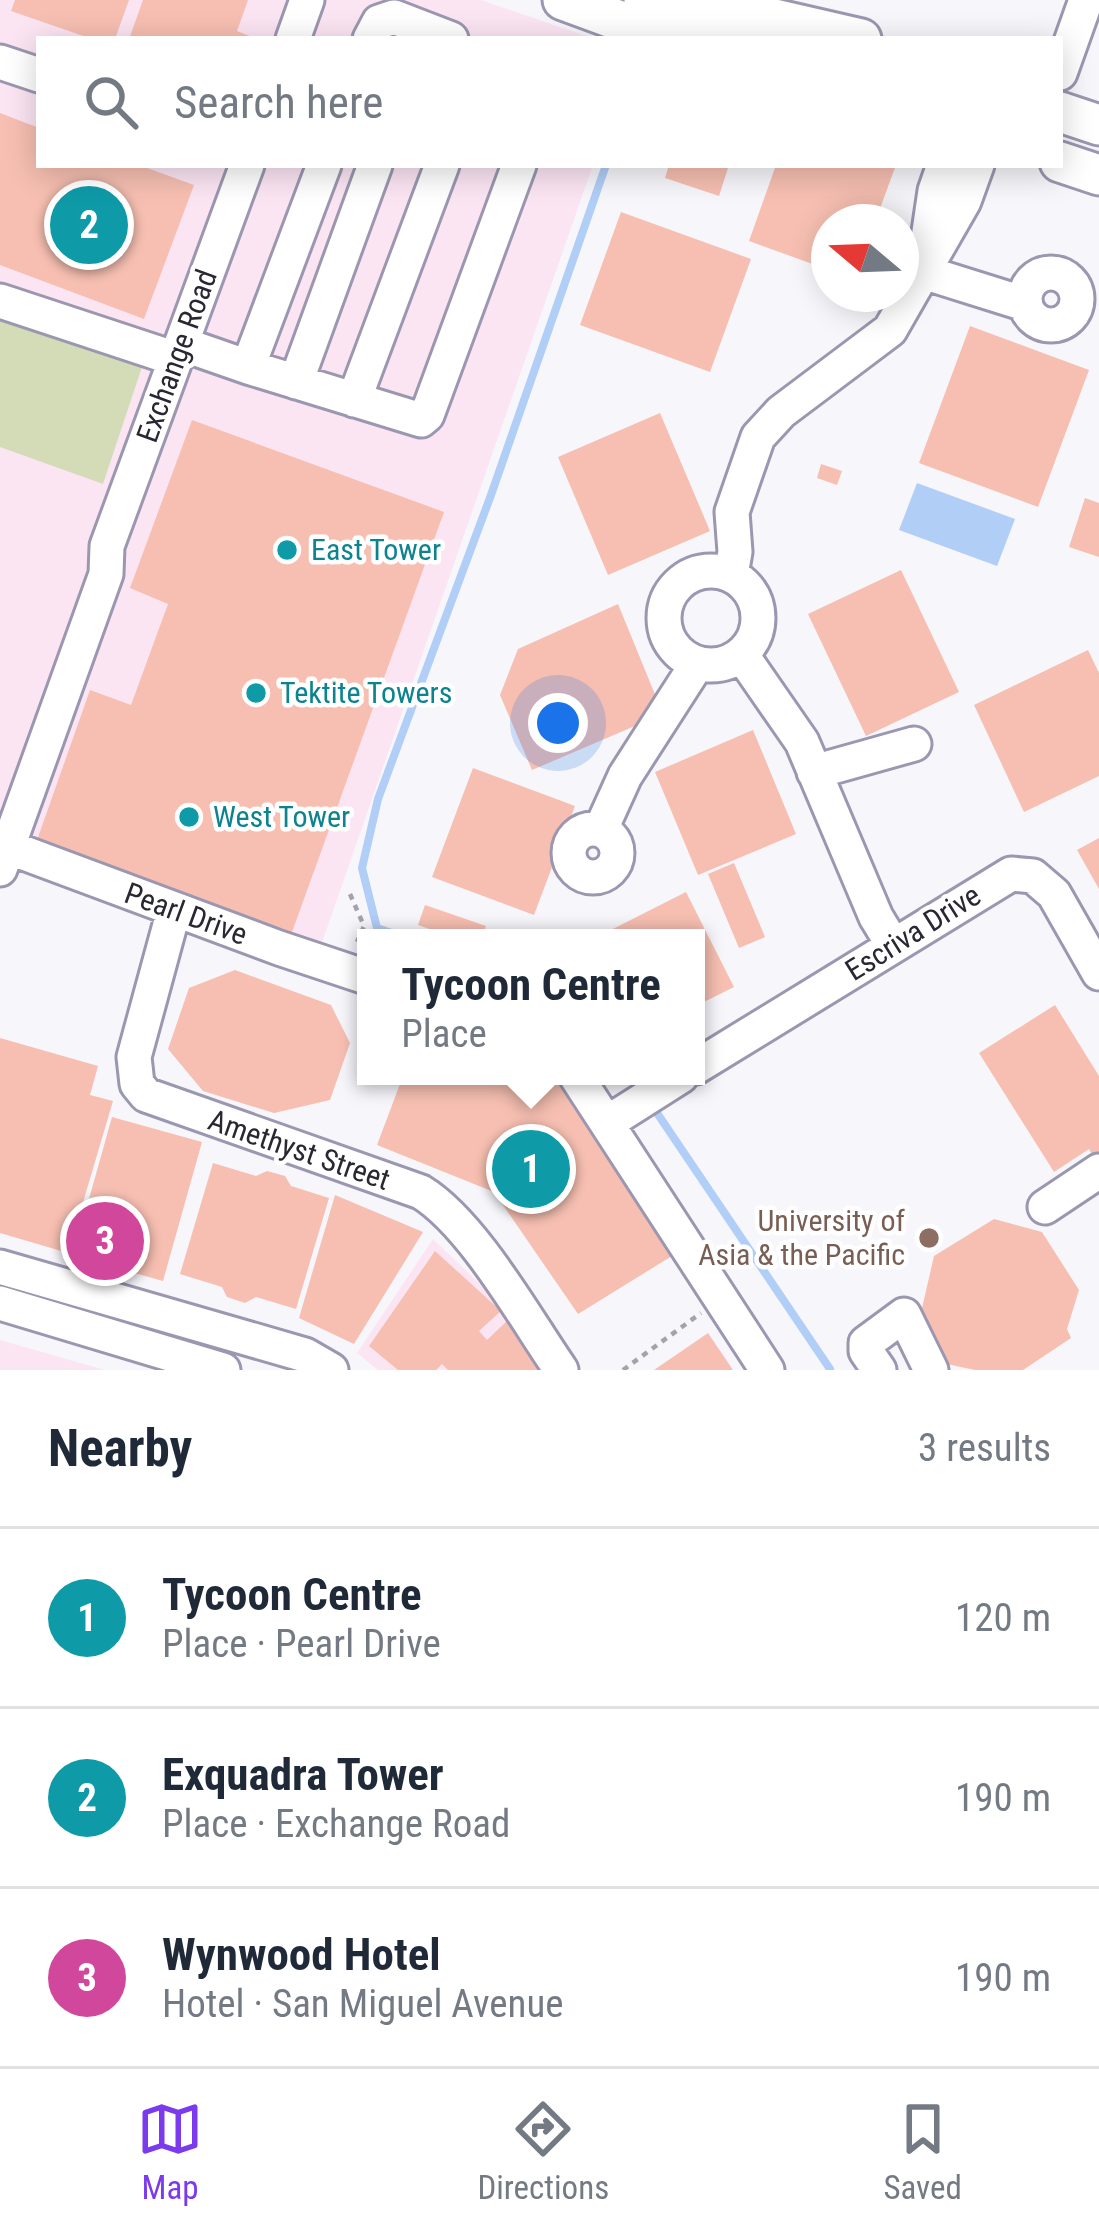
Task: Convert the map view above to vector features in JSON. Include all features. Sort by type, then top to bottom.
[{"type":"main road","points":[[562,0],[661,36]]},
{"type":"main road","points":[[644,0],[737,22],[839,36]]},
{"type":"main road","points":[[786,0],[865,36]]},
{"type":"main road","points":[[1063,113],[1099,125]]},
{"type":"main road","points":[[1063,163],[1099,175]]},
{"type":"street","points":[[294,36],[308,0]]},
{"type":"street","points":[[1063,65],[1086,0]]},
{"type":"street","points":[[372,36],[379,22],[394,16],[432,36]]},
{"type":"street","points":[[0,62],[36,74]]},
{"type":"street","name":"Exchange Road","points":[[3,844],[106,574],[107,546],[246,168]]},
{"type":"street","points":[[248,367],[323,168]]},
{"type":"street","points":[[296,382],[374,168]]},
{"type":"street","points":[[355,400],[441,168]]},
{"type":"street","points":[[0,301],[248,367],[418,420],[427,415],[518,168]]},
{"type":"street","points":[[923,272],[943,168]]},
{"type":"street","points":[[733,564],[700,572],[675,588],[667,601],[664,616],[672,646],[698,664],[728,662],[741,654],[757,628],[753,597],[733,564],[733,512],[758,437],[781,412],[890,330],[964,201],[975,168]]},
{"type":"street","points":[[923,272],[1025,304]]},
{"type":"street","points":[[741,654],[791,725],[876,917],[893,945]]},
{"type":"street","points":[[601,829],[625,776],[698,664]]},
{"type":"street","points":[[814,772],[914,744]]},
{"type":"street","name":"Pearl Drive","points":[[3,844],[356,973]]},
{"type":"street","name":"Escriva Drive","points":[[705,1061],[1011,874],[1033,877],[1054,894],[1099,973]]},
{"type":"street","name":"Amethyst Street","points":[[174,910],[134,1058],[137,1084],[155,1101],[421,1192],[436,1202],[474,1245],[561,1370]]},
{"type":"street","points":[[582,1085],[766,1370]]},
{"type":"street","points":[[607,1124],[667,1085]]},
{"type":"street","points":[[1045,1207],[1099,1172]]},
{"type":"street","points":[[0,1267],[305,1355],[331,1370]]},
{"type":"street","points":[[0,1303],[158,1361],[223,1370]]},
{"type":"street","points":[[876,1369],[866,1343],[901,1315],[907,1316],[926,1368]]},
{"type":"path","points":[[350,894],[363,929]]},
{"type":"path","points":[[623,1370],[721,1299]]},
{"type":"shaded area","points":[[0,0],[481,0],[586,36],[36,36],[36,168],[592,168],[319,951],[0,841]]},
{"type":"shaded area","points":[[433,1239],[507,1310],[543,1370],[378,1370],[357,1353]]},
{"type":"shaded area","points":[[0,1340],[105,1370],[0,1370]]},
{"type":"green space","points":[[0,309],[145,358],[103,484],[0,447]]},
{"type":"water","points":[[917,483],[1015,519],[997,566],[899,530]]},
{"type":"building","points":[[15,0],[129,0],[116,36],[83,36],[11,11]]},
{"type":"building","points":[[143,0],[248,0],[237,31],[250,36],[130,36]]},
{"type":"building","points":[[0,113],[36,127],[36,168],[147,168],[194,185],[144,319],[0,265]]},
{"type":"building","points":[[668,168],[728,168],[719,196],[665,178]]},
{"type":"building","points":[[775,168],[895,168],[882,204],[811,204],[811,263],[749,241]]},
{"type":"building","points":[[621,212],[751,259],[710,372],[580,325]]},
{"type":"building","points":[[970,326],[1089,370],[1038,507],[919,463]]},
{"type":"building","points":[[660,413],[710,531],[608,575],[558,457]]},
{"type":"building","points":[[192,420],[444,512],[292,932],[36,843],[90,690],[131,705],[168,604],[130,588]]},
{"type":"building","points":[[821,464],[842,471],[837,485],[817,478]]},
{"type":"building","points":[[1085,498],[1099,503],[1099,557],[1069,547]]},
{"type":"building","points":[[901,570],[959,692],[866,736],[808,614]]},
{"type":"building","points":[[618,604],[663,714],[532,770],[500,695],[518,649]]},
{"type":"building","points":[[1088,650],[1099,673],[1099,776],[1024,812],[974,705]]},
{"type":"building","points":[[753,730],[796,834],[698,875],[655,772]]},
{"type":"building","points":[[473,768],[575,806],[534,915],[432,877]]},
{"type":"building","points":[[1099,838],[1099,889],[1077,850]]},
{"type":"building","points":[[734,863],[765,937],[739,948],[708,874]]},
{"type":"building","points":[[686,892],[705,929],[613,929]]},
{"type":"building","points":[[425,905],[486,926],[429,929],[418,925]]},
{"type":"building","points":[[705,930],[734,987],[705,1002]]},
{"type":"building","points":[[235,970],[331,1005],[350,1043],[330,1100],[274,1113],[203,1091],[168,1049],[189,988]]},
{"type":"building","points":[[1055,1005],[1099,1076],[1099,1166],[1089,1149],[1054,1172],[979,1053]]},
{"type":"building","points":[[0,1038],[98,1066],[90,1095],[113,1101],[68,1253],[0,1233]]},
{"type":"building","points":[[400,1085],[568,1085],[680,1251],[578,1314],[494,1192],[377,1145]]},
{"type":"building","points":[[112,1117],[202,1142],[163,1281],[73,1256]]},
{"type":"building","points":[[213,1163],[256,1176],[267,1171],[285,1176],[291,1186],[329,1198],[296,1309],[256,1297],[245,1303],[227,1297],[222,1287],[180,1274]]},
{"type":"building","points":[[335,1195],[423,1232],[354,1344],[299,1318]]},
{"type":"building","points":[[994,1219],[1042,1232],[1079,1290],[1067,1329],[1071,1338],[1023,1370],[975,1370],[947,1364],[919,1321],[934,1256]]},
{"type":"building","points":[[435,1251],[501,1311],[479,1331],[487,1340],[507,1321],[540,1370],[448,1370],[442,1364],[436,1370],[398,1370],[369,1346]]},
{"type":"building","points":[[708,1333],[733,1370],[654,1370]]},
{"type":"waterway","points":[[380,929],[362,868],[378,799],[605,168]]},
{"type":"waterway","points":[[655,1110],[830,1369]]},
{"type":"place","name":"Exquadra Tower","points":[[89,225]]},
{"type":"place","name":"East Tower","points":[[287,550]]},
{"type":"place","name":"Tektite Towers","points":[[256,693]]},
{"type":"place","name":"West Tower","points":[[189,817]]},
{"type":"place","name":"Tycoon Centre","points":[[531,1169]]},
{"type":"place","name":"University of Asia & the Pacific","points":[[929,1238]]},
{"type":"place","name":"Wynwood Hotel","points":[[105,1241]]}]
